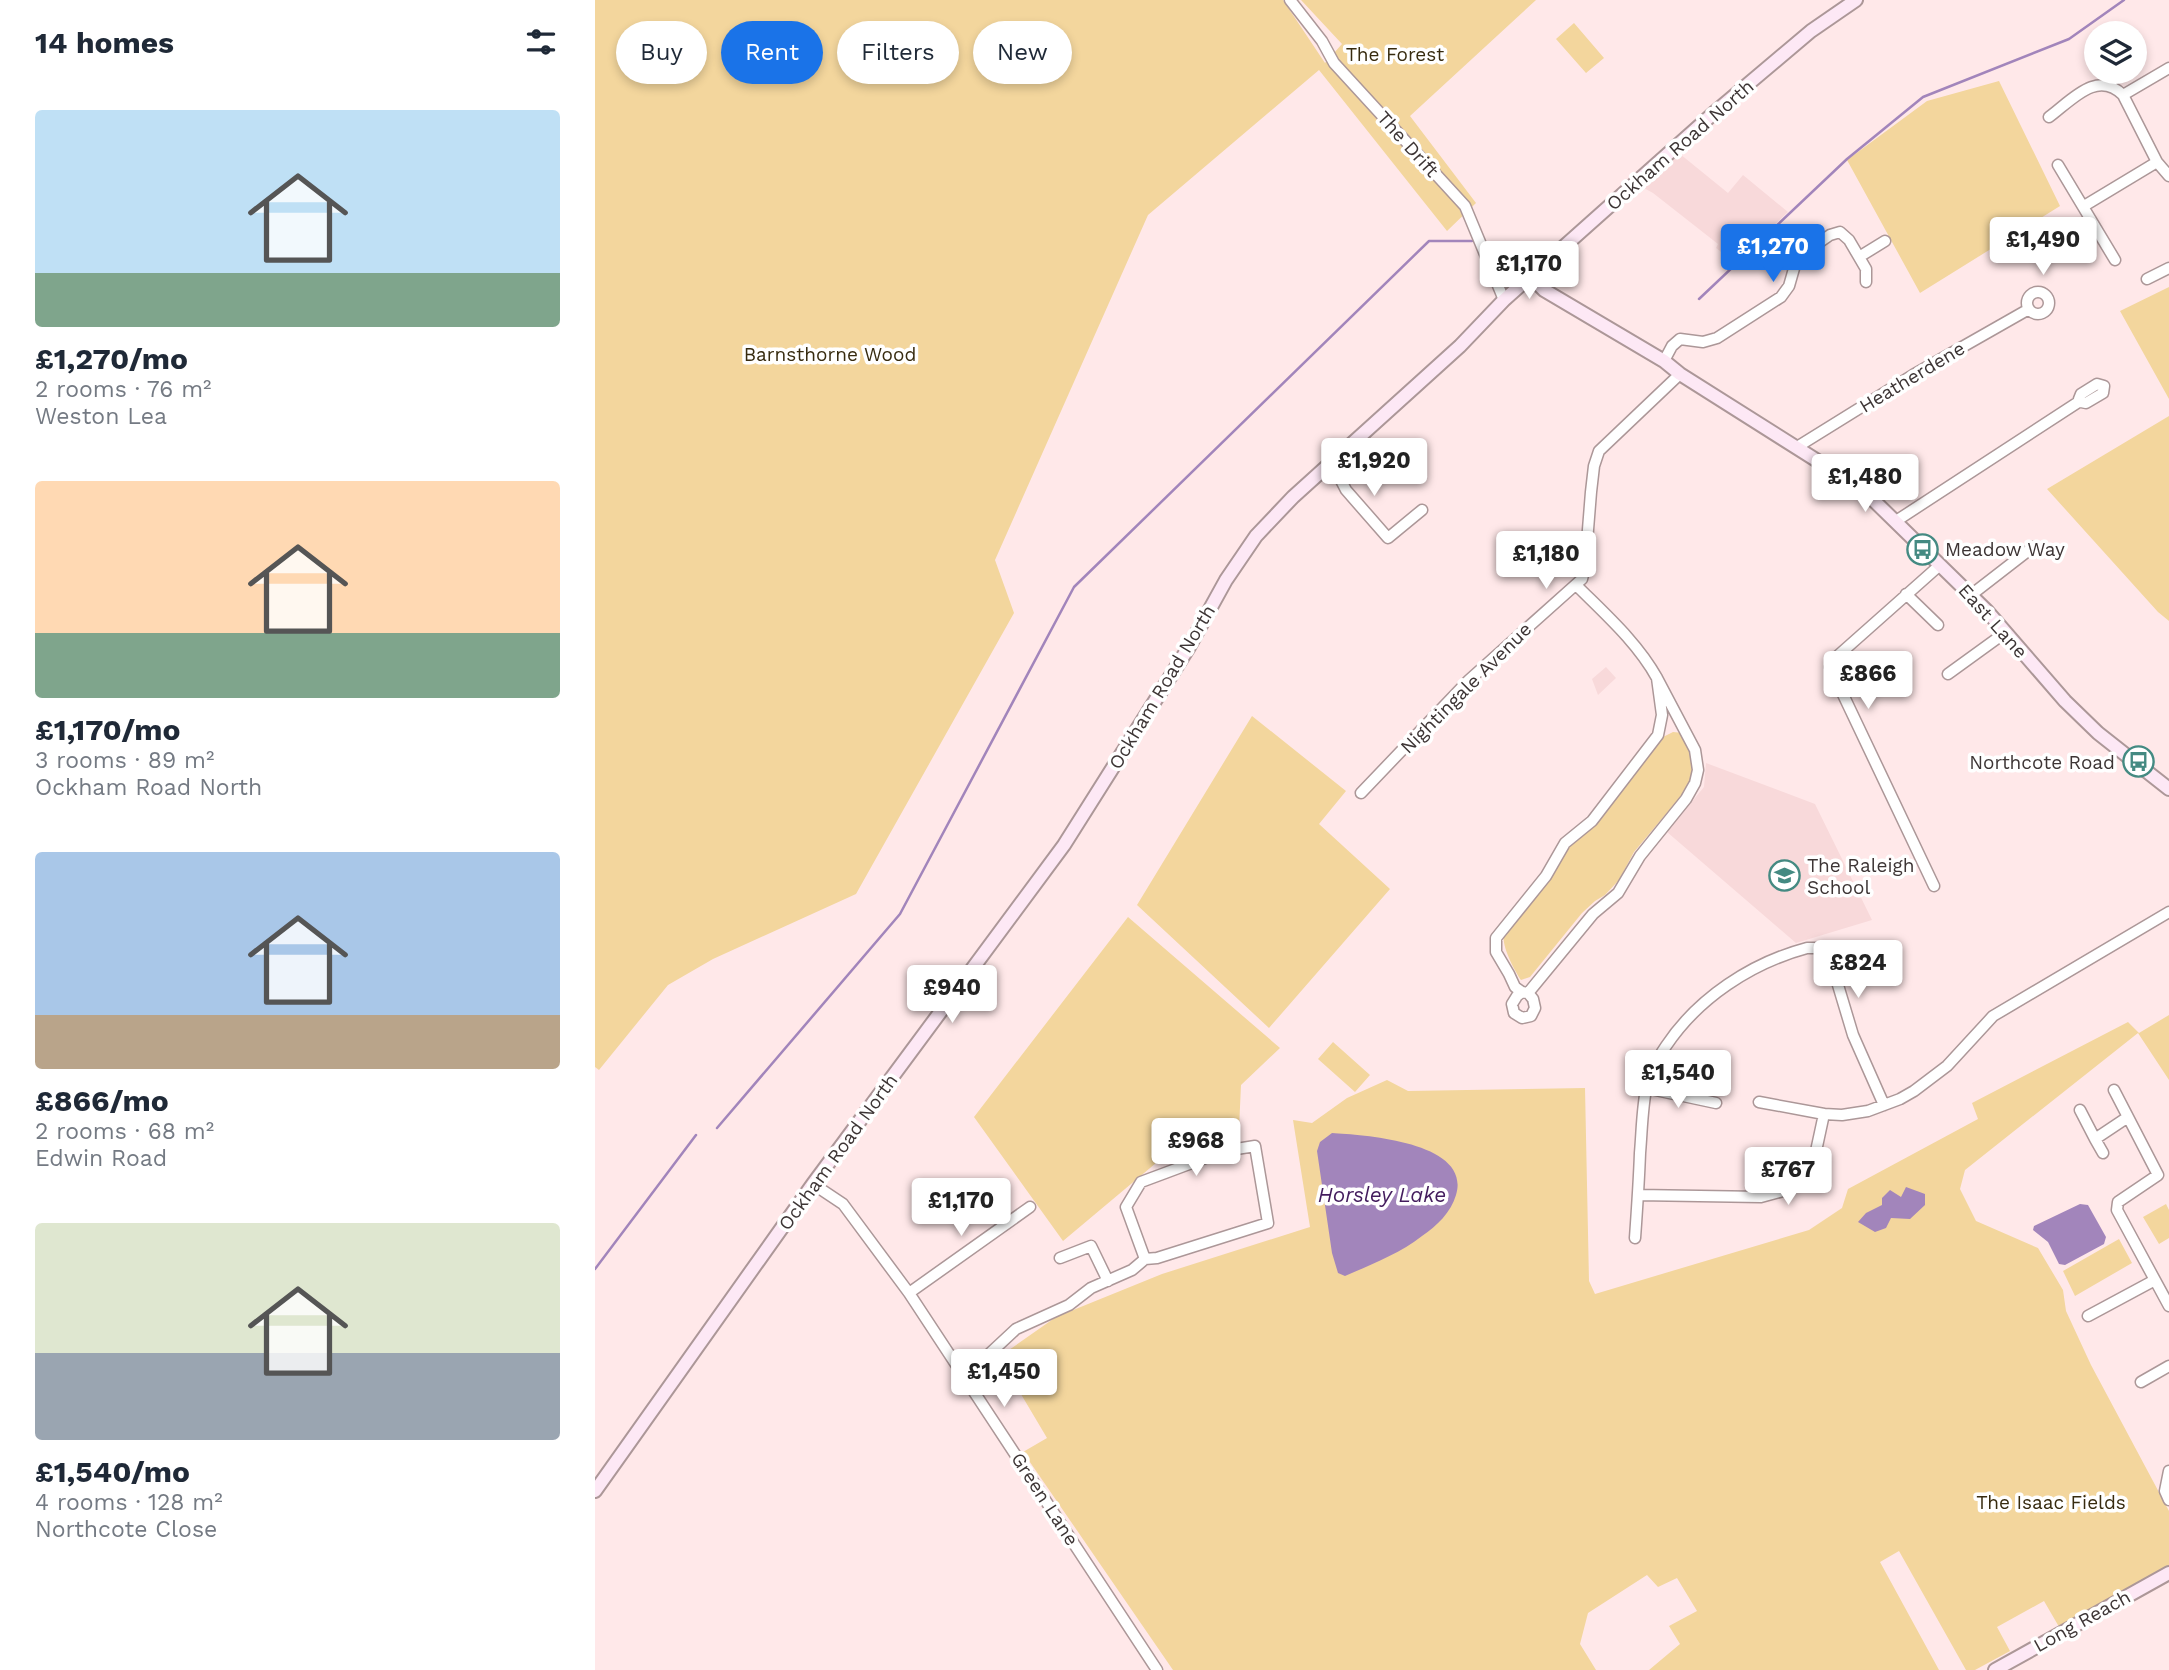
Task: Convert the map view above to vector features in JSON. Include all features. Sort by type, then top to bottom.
[{"type":"main road","name":"Ockham Road North","points":[[595,1491],[813,1184],[1064,845],[1189,648],[1226,580],[1256,536],[1293,497],[1452,353],[1504,300],[1811,31],[1856,0]]},
{"type":"main road","name":"East Lane","points":[[1531,277],[1544,290],[1664,361],[1680,374],[1862,489],[1971,595],[2081,718],[2169,789]]},
{"type":"main road","name":"Long Reach","points":[[1995,1670],[2169,1573]]},
{"type":"street","name":"The Drift","points":[[1290,0],[1334,63],[1465,206],[1504,300]]},
{"type":"street","points":[[2123,95],[2169,68]]},
{"type":"street","points":[[2049,117],[2087,88],[2104,84],[2117,89],[2123,95],[2157,162],[2169,176]]},
{"type":"street","points":[[2084,206],[2157,162]]},
{"type":"street","points":[[2058,165],[2115,260]]},
{"type":"street","points":[[1664,361],[1672,346],[1680,339],[1703,342],[1717,338],[1781,298],[1789,286],[1797,258],[1830,235],[1840,232],[1845,235],[1866,269],[1866,282]]},
{"type":"street","points":[[1859,257],[1885,241]]},
{"type":"street","points":[[2147,279],[2169,268]]},
{"type":"street","name":"Heatherdene","points":[[1797,447],[1924,368],[2029,309]]},
{"type":"street","points":[[1680,374],[1599,451],[1592,482],[1585,567],[1576,585],[1631,640],[1657,678],[1685,731],[1695,750],[1697,777],[1693,789],[1640,856],[1618,893],[1587,921],[1525,993],[1515,987],[1496,952],[1496,938],[1546,876],[1565,843],[1592,821],[1664,727],[1672,723],[1685,731]]},
{"type":"street","points":[[1896,522],[2080,401]]},
{"type":"street","points":[[1331,461],[1346,490],[1388,538],[1422,510]]},
{"type":"street","points":[[1971,595],[2033,547]]},
{"type":"street","points":[[1934,886],[1830,667],[1833,660],[1941,565]]},
{"type":"street","name":"Nightingale Avenue","points":[[1361,793],[1484,666],[1576,585]]},
{"type":"street","points":[[1906,594],[1938,625]]},
{"type":"street","points":[[1948,674],[2006,632]]},
{"type":"street","points":[[1657,678],[1662,716],[1658,735]]},
{"type":"street","points":[[1759,1101],[1824,1114],[1857,1114],[1915,1091],[1947,1066],[1993,1016],[2169,912]]},
{"type":"street","points":[[1635,1238],[1643,1105],[1653,1066],[1687,1018],[1706,1000],[1751,970],[1812,947],[1826,952],[1832,960],[1853,1035],[1884,1105]]},
{"type":"street","points":[[1646,1088],[1716,1103]]},
{"type":"street","points":[[2114,1090],[2158,1175],[2118,1202],[2117,1210],[2169,1306]]},
{"type":"street","points":[[2080,1111],[2103,1153]]},
{"type":"street","points":[[1638,1195],[1761,1197],[1787,1191],[1802,1180],[1813,1165],[1824,1114]]},
{"type":"street","points":[[2095,1139],[2128,1117]]},
{"type":"street","points":[[962,1373],[987,1356],[1016,1329],[1069,1305],[1091,1288],[1132,1270],[1145,1259],[1157,1258],[1268,1223],[1255,1146],[1224,1151],[1141,1182],[1126,1207],[1145,1259]]},
{"type":"street","name":"Green Lane","points":[[813,1184],[843,1204],[909,1293],[1157,1670]]},
{"type":"street","points":[[909,1293],[1030,1208]]},
{"type":"street","points":[[1060,1258],[1091,1246],[1108,1281]]},
{"type":"street","points":[[2088,1316],[2155,1280]]},
{"type":"street","points":[[2141,1382],[2169,1366]]},
{"type":"street","points":[[2169,1471],[2165,1491],[2169,1500]]},
{"type":"shaded area","points":[[1680,154],[1728,193],[1743,175],[1788,212],[1734,262],[1716,248],[1718,244],[1642,187]]},
{"type":"shaded area","points":[[1606,667],[1616,678],[1598,695],[1592,679]]},
{"type":"shaded area","name":"The Raleigh School","points":[[1706,763],[1815,804],[1872,920],[1796,943],[1667,832],[1704,787]]},
{"type":"green space","name":"Barnsthorne Wood","points":[[595,0],[1283,0],[1325,63],[1342,44],[1301,0],[1536,0],[1410,116],[1476,203],[1447,231],[1319,70],[1148,215],[995,560],[1014,613],[856,894],[713,959],[668,985],[599,1070],[595,1067]]},
{"type":"green space","points":[[1574,23],[1604,58],[1586,73],[1556,39]]},
{"type":"green space","points":[[1999,81],[2060,206],[1920,293],[1847,160],[1927,101]]},
{"type":"green space","points":[[2169,287],[2169,399],[2120,311]]},
{"type":"green space","points":[[2169,416],[2169,621],[2047,489]]},
{"type":"green space","points":[[1252,716],[1346,791],[1319,824],[1390,889],[1269,1028],[1137,905]]},
{"type":"green space","points":[[1673,732],[1683,733],[1692,753],[1693,771],[1686,790],[1634,852],[1619,880],[1582,913],[1530,977],[1521,980],[1506,951],[1504,934],[1562,854],[1659,739]]},
{"type":"green space","points":[[1128,917],[1280,1048],[1241,1085],[1239,1129],[1156,1163],[1063,1241],[974,1117]]},
{"type":"green space","name":"The Isaac Fields","points":[[2169,1015],[2169,1080],[2138,1033],[1965,1170],[1960,1189],[1976,1221],[2038,1248],[2063,1290],[2066,1311],[2091,1365],[2169,1511],[2169,1573],[2062,1632],[2044,1601],[1997,1627],[2010,1651],[1975,1670],[1966,1670],[1899,1551],[1880,1562],[1939,1670],[1649,1670],[1680,1644],[1669,1626],[1697,1611],[1677,1578],[1658,1587],[1647,1575],[1588,1613],[1580,1644],[1596,1670],[1173,1670],[1023,1452],[1047,1438],[999,1357],[1056,1317],[1162,1274],[1310,1227],[1293,1120],[1312,1123],[1347,1098],[1387,1080],[1408,1091],[1585,1088],[1589,1281],[1595,1294],[1809,1230],[1842,1208],[1848,1189],[1978,1119],[1972,1103],[2128,1022],[2139,1033]]},
{"type":"green space","points":[[1333,1042],[1370,1075],[1355,1092],[1318,1059]]},
{"type":"green space","points":[[2166,1204],[2169,1210],[2169,1238],[2159,1244],[2143,1217]]},
{"type":"green space","points":[[2119,1239],[2132,1263],[2075,1296],[2063,1271]]},
{"type":"water","name":"Horsley Lake","points":[[1332,1133],[1368,1136],[1412,1145],[1448,1163],[1457,1177],[1454,1201],[1433,1228],[1395,1253],[1345,1276],[1338,1273],[1332,1253],[1317,1151],[1320,1142]]},
{"type":"water","points":[[1906,1187],[1925,1194],[1925,1205],[1910,1219],[1891,1218],[1886,1228],[1875,1232],[1858,1222],[1866,1213],[1882,1205],[1882,1198],[1890,1190],[1901,1197]]},
{"type":"water","points":[[2080,1204],[2088,1205],[2106,1237],[2104,1244],[2065,1265],[2059,1264],[2048,1242],[2033,1230],[2034,1226]]},
{"type":"waterway","points":[[1699,299],[1847,159],[1923,97],[2069,39],[2124,0]]},
{"type":"waterway","points":[[717,1128],[900,914],[1074,587],[1429,241],[1472,241]]},
{"type":"waterway","points":[[595,1269],[696,1135]]},
{"type":"place","name":"Meadow Way","points":[[1922,549]]},
{"type":"place","name":"Northcote Road","points":[[2138,762]]},
{"type":"place","name":"The Raleigh School","points":[[1784,876]]},
{"type":"park label","name":"The Forest","points":[[1395,54]]}]
